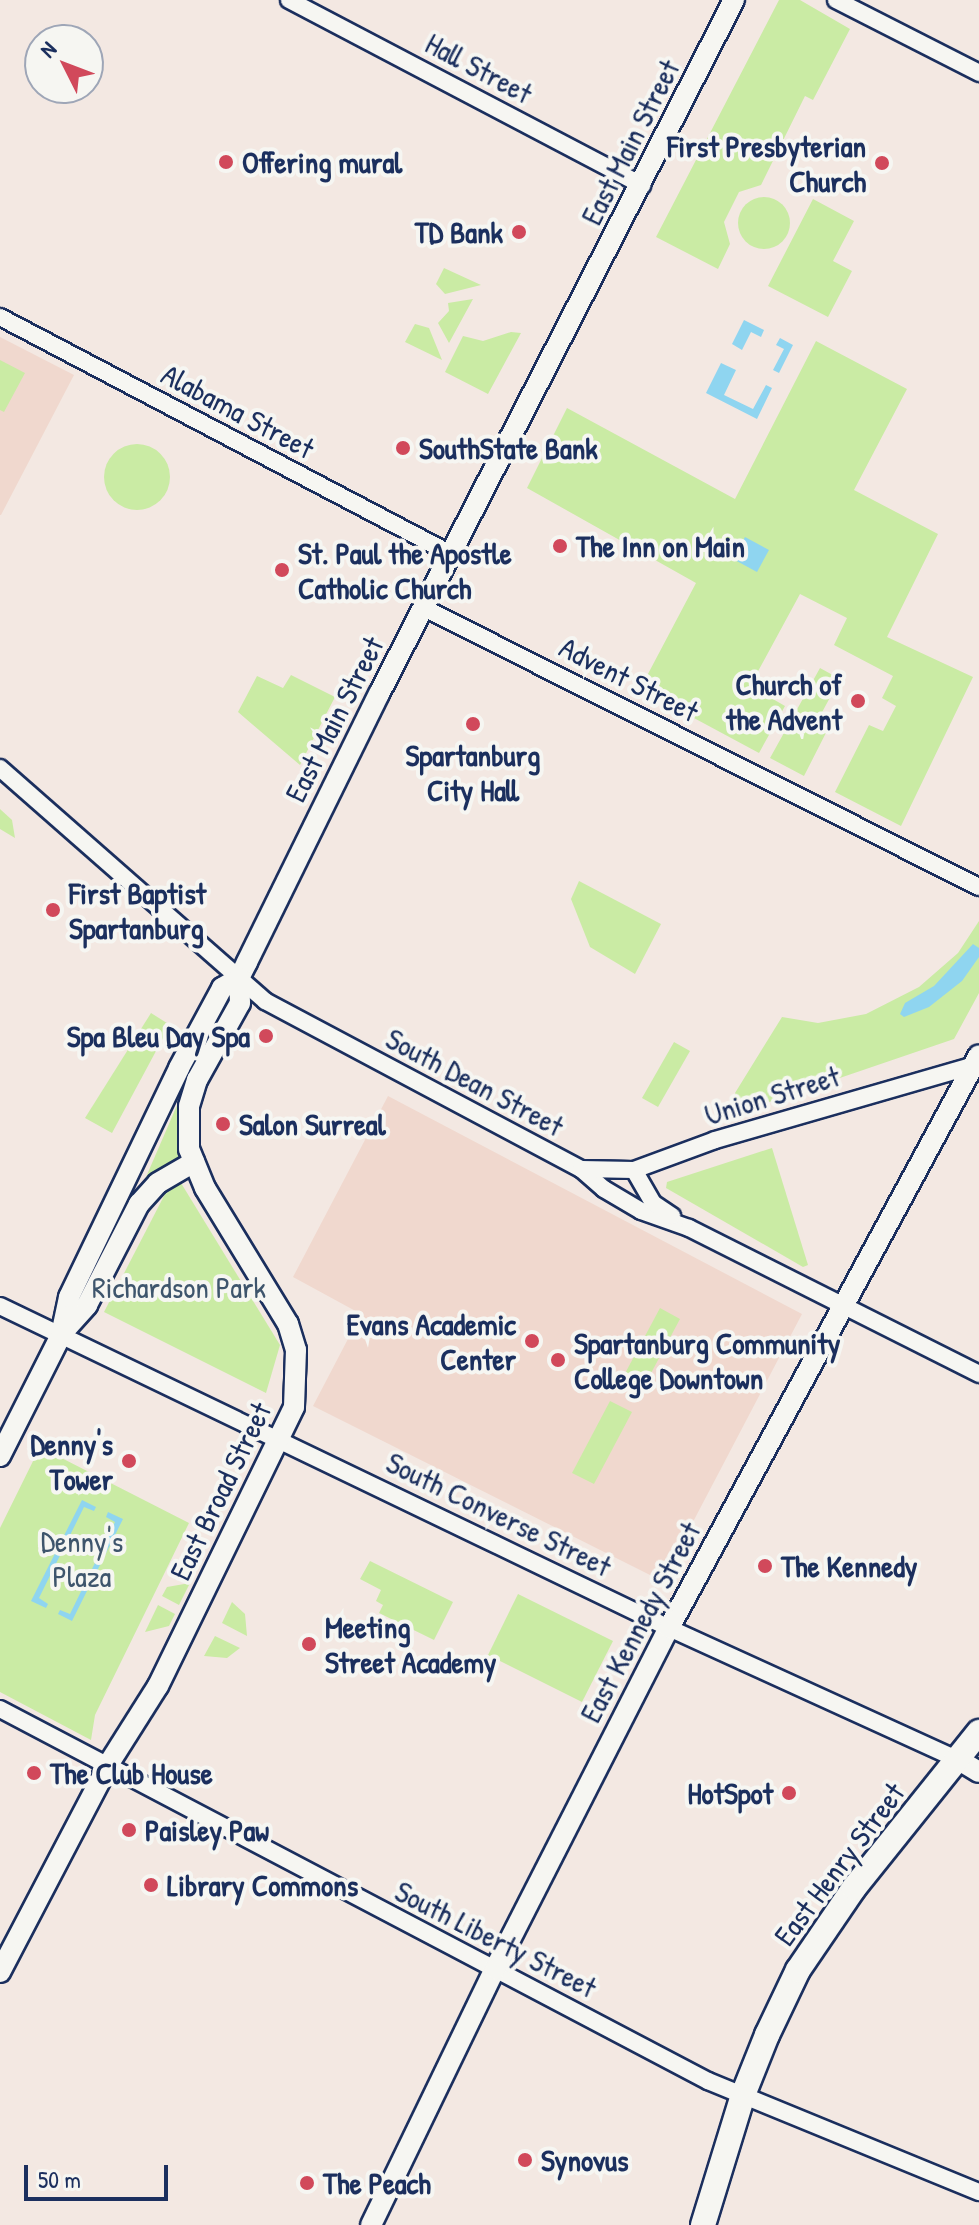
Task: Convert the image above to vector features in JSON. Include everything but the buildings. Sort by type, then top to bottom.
[{"type":"main road","name":"East Henry Street","points":[[703,2225],[743,2095],[782,2002],[817,1939],[969,1766],[979,1732]]},
{"type":"street","name":"Hall Street","points":[[289,0],[642,185]]},
{"type":"street","name":"East Main Street","points":[[61,1335],[69,1297],[179,1068],[222,988],[239,978],[734,0]]},
{"type":"street","points":[[836,0],[979,73]]},
{"type":"street","name":"Alabama Street","points":[[0,317],[451,554]]},
{"type":"street","name":"Advent Street","points":[[424,608],[979,887]]},
{"type":"street","name":"South Dean Street","points":[[0,768],[265,1001],[581,1169],[604,1189],[641,1211],[689,1228],[979,1374]]},
{"type":"street","name":"East Broad Street","points":[[0,1972],[108,1765],[158,1686],[294,1407],[297,1368],[292,1336],[282,1312],[205,1188],[194,1162],[187,1128],[189,1106],[197,1080],[240,1003],[239,978]]},
{"type":"street","name":"Union Street","points":[[581,1169],[634,1170],[715,1140],[978,1061]]},
{"type":"street","name":"East Kennedy Street","points":[[371,2225],[495,1969],[669,1628],[978,1061]]},
{"type":"street","name":"East Main Street","points":[[0,1456],[61,1335],[87,1305],[139,1204],[158,1183],[194,1162]]},
{"type":"street","name":"South Dean Street","points":[[634,1170],[653,1203],[689,1228]]},
{"type":"street","name":"South Converse Street","points":[[0,1306],[669,1628],[969,1766]]},
{"type":"street","name":"South Liberty Street","points":[[0,1709],[708,2081],[979,2192]]},
{"type":"shaded area","points":[[0,337],[74,375],[1,515],[0,515]]},
{"type":"shaded area","name":"Spartanburg Community College Downtown","points":[[388,1096],[802,1314],[662,1581],[313,1406],[361,1314],[293,1277]]},
{"type":"green space","points":[[779,0],[800,0],[850,29],[813,100],[805,96],[761,185],[739,192],[724,222],[730,244],[718,269],[656,237]]},
{"type":"green space","points":[[764,197],[782,205],[790,223],[782,241],[764,249],[746,241],[738,223],[746,205]]},
{"type":"green space","points":[[813,199],[854,221],[833,261],[852,271],[828,317],[768,286]]},
{"type":"green space","points":[[444,268],[481,285],[445,294],[436,284]]},
{"type":"green space","points":[[473,299],[449,343],[438,323],[449,311],[448,303]]},
{"type":"green space","points":[[415,324],[429,328],[442,360],[405,342]]},
{"type":"green space","points":[[511,332],[521,333],[488,394],[445,372],[463,336],[483,341]]},
{"type":"green space","points":[[816,341],[907,389],[854,490],[938,534],[887,637],[973,677],[901,826],[835,792],[869,725],[883,731],[896,706],[882,698],[893,676],[834,645],[847,618],[800,594],[750,686],[785,706],[759,753],[640,689],[696,583],[527,488],[567,408],[735,499]]},
{"type":"green space","points":[[0,360],[25,373],[4,412],[0,410]]},
{"type":"green space","points":[[137,444],[150,447],[160,454],[167,464],[170,477],[167,490],[160,500],[150,507],[137,510],[124,507],[114,500],[107,490],[104,477],[107,464],[114,454],[124,447]]},
{"type":"green space","points":[[820,668],[840,679],[820,716],[831,723],[804,776],[770,758]]},
{"type":"green space","points":[[291,675],[335,697],[300,765],[238,712],[257,676],[283,688]]},
{"type":"green space","points":[[0,809],[12,820],[15,838],[0,829]]},
{"type":"green space","points":[[579,881],[661,924],[635,974],[590,947],[571,899]]},
{"type":"green space","points":[[979,921],[979,993],[954,1039],[737,1113],[735,1093],[782,1017],[818,1023],[866,1014],[919,987],[958,953]]},
{"type":"green space","points":[[151,1013],[170,1025],[112,1133],[85,1118]]},
{"type":"green space","points":[[674,1042],[690,1051],[658,1107],[642,1098]]},
{"type":"green space","points":[[181,1096],[179,1159],[143,1184]]},
{"type":"green space","points":[[772,1148],[808,1265],[803,1267],[666,1188],[667,1182]]},
{"type":"green space","name":"Richardson Park","points":[[181,1183],[280,1345],[266,1393],[104,1312],[165,1194]]},
{"type":"green space","points":[[660,1308],[680,1319],[642,1390],[622,1379]]},
{"type":"green space","points":[[610,1401],[632,1412],[594,1484],[572,1473]]},
{"type":"green space","name":"Denny's Plaza","points":[[40,1447],[189,1523],[95,1715],[91,1740],[0,1692],[0,1528]]},
{"type":"green space","points":[[370,1561],[453,1602],[434,1640],[379,1613],[383,1605],[376,1601],[381,1590],[360,1579]]},
{"type":"green space","points":[[190,1583],[179,1605],[162,1596],[167,1587]]},
{"type":"green space","points":[[518,1594],[613,1641],[582,1702],[488,1655]]},
{"type":"green space","points":[[232,1602],[245,1614],[247,1636],[222,1623]]},
{"type":"green space","points":[[158,1605],[175,1614],[169,1626],[145,1632]]},
{"type":"green space","points":[[215,1636],[240,1648],[227,1658],[204,1656]]},
{"type":"water","points":[[744,320],[764,330],[761,337],[751,332],[742,350],[732,344]]},
{"type":"water","points":[[780,338],[793,345],[779,373],[773,370],[784,349],[776,345]]},
{"type":"water","points":[[721,363],[736,370],[724,395],[753,409],[766,385],[772,388],[757,419],[706,393]]},
{"type":"water","points":[[745,537],[769,550],[757,572],[733,559]]},
{"type":"water","points":[[973,944],[979,948],[979,957],[962,981],[929,1007],[904,1017],[900,1014],[905,1003],[934,986]]},
{"type":"water","points":[[82,1500],[96,1507],[94,1511],[84,1507],[39,1598],[48,1604],[46,1608],[31,1601]]},
{"type":"water","points":[[108,1512],[123,1519],[72,1621],[58,1614],[60,1610],[70,1614],[115,1522],[106,1517]]},
{"type":"place","name":"Offering mural","points":[[226,162]]},
{"type":"place","name":"First Presbyterian Church","points":[[882,163]]},
{"type":"place","name":"TD Bank","points":[[519,232]]},
{"type":"place","name":"SouthState Bank","points":[[403,448]]},
{"type":"place","name":"The Inn on Main","points":[[560,546]]},
{"type":"place","name":"St. Paul the Apostle Catholic Church","points":[[282,570]]},
{"type":"place","name":"Church of the Advent","points":[[858,701]]},
{"type":"place","name":"Spartanburg City Hall","points":[[473,724]]},
{"type":"place","name":"First Baptist Spartanburg","points":[[53,910]]},
{"type":"place","name":"Spa Bleu Day Spa","points":[[266,1036]]},
{"type":"place","name":"Salon Surreal","points":[[223,1124]]},
{"type":"place","name":"Evans Academic Center","points":[[532,1341]]},
{"type":"place","name":"Spartanburg Community College Downtown","points":[[558,1360]]},
{"type":"place","name":"Denny's Tower","points":[[129,1461]]},
{"type":"place","name":"The Kennedy","points":[[765,1566]]},
{"type":"place","name":"Meeting Street Academy","points":[[309,1644]]},
{"type":"place","name":"The Club House","points":[[34,1773]]},
{"type":"place","name":"HotSpot","points":[[789,1793]]},
{"type":"place","name":"Paisley Paw","points":[[129,1830]]},
{"type":"place","name":"Library Commons","points":[[151,1885]]},
{"type":"place","name":"Synovus","points":[[525,2160]]},
{"type":"place","name":"The Peach","points":[[307,2183]]}]
